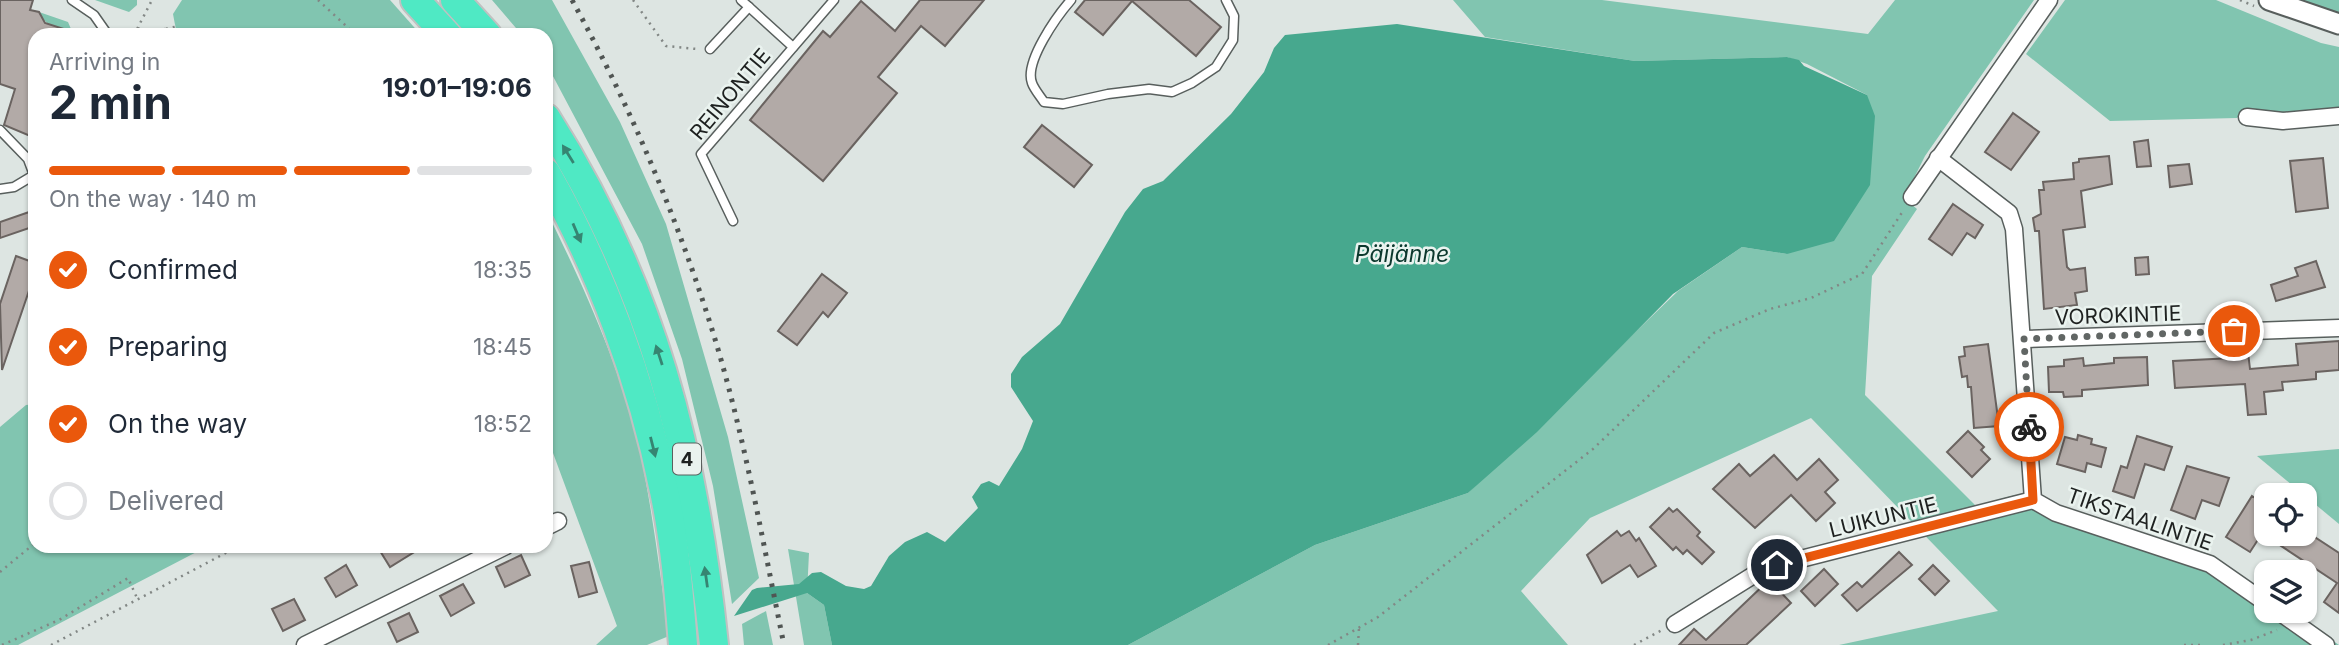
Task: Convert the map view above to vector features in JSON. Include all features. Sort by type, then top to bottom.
[{"type":"highway","points":[[415,0],[441,28]]},
{"type":"highway","points":[[455,0],[481,28]]},
{"type":"highway","name":"4","points":[[553,130],[597,204],[632,280],[658,352],[686,454],[714,645]]},
{"type":"highway","name":"4","points":[[553,186],[605,298],[640,395],[664,492],[683,645]]},
{"type":"street","points":[[1912,197],[2049,0]]},
{"type":"street","points":[[2269,0],[2339,24]]},
{"type":"street","points":[[2247,117],[2283,121],[2339,116]]},
{"type":"street","name":"TIKSTAALINTIE","points":[[1938,159],[2009,213],[2014,229],[2024,339],[2033,500],[2056,513],[2210,564],[2254,595]]},
{"type":"street","name":"VOROKINTIE","points":[[2024,339],[2339,328]]},
{"type":"street","name":"LUIKUNTIE","points":[[1675,624],[1752,576],[1777,565],[2033,500]]},
{"type":"street","points":[[305,645],[492,553]]},
{"type":"street","points":[[2295,623],[2326,645]]},
{"type":"lane","points":[[72,0],[94,15],[103,28]]},
{"type":"lane","points":[[741,0],[793,47]]},
{"type":"lane","name":"REINONTIE","points":[[733,221],[701,154],[834,0]]},
{"type":"lane","points":[[1071,0],[1062,10],[1031,64],[1032,83],[1044,102],[1063,104],[1108,94],[1149,89],[1172,92],[1192,83],[1216,67],[1233,40],[1234,16],[1226,0]]},
{"type":"lane","points":[[710,49],[749,7]]},
{"type":"lane","points":[[0,130],[28,159]]},
{"type":"lane","points":[[0,189],[13,187],[28,178]]},
{"type":"path","points":[[137,28],[152,0]]},
{"type":"path","points":[[318,0],[348,28]]},
{"type":"path","points":[[633,0],[667,46],[710,49]]},
{"type":"path","points":[[170,28],[179,26]]},
{"type":"path","points":[[1328,645],[1359,628],[1409,594],[1593,449],[1714,333],[1770,309],[1811,298],[1862,274],[1912,197]]},
{"type":"path","points":[[0,572],[28,549]]},
{"type":"path","points":[[51,645],[225,553]]},
{"type":"path","points":[[2,645],[59,620],[128,578],[137,598]]},
{"type":"path","points":[[2223,645],[2275,632],[2280,623]]},
{"type":"path","points":[[1634,645],[1675,624]]},
{"type":"path","points":[[1358,645],[1359,628]]},
{"type":"path","points":[[2184,645],[2205,645]]},
{"type":"shaded area","points":[[95,0],[137,0],[137,5],[129,12]]},
{"type":"shaded area","points":[[182,0],[390,0],[415,28],[176,28],[173,14]]},
{"type":"shaded area","points":[[492,0],[552,0],[620,122],[666,224],[728,437],[759,578],[732,604],[713,486],[682,359],[642,244],[553,76],[553,28],[516,28]]},
{"type":"shaded area","points":[[1453,0],[1602,0],[1868,34],[1895,0],[2034,0],[1925,156],[1904,198],[1917,209],[1872,276],[1865,395],[1976,506],[2026,495],[2057,508],[2215,557],[2254,585],[2254,623],[2308,623],[2339,645],[1839,645],[1998,611],[1811,418],[1590,518],[1521,591],[1568,645],[1128,645],[1315,545],[1468,493],[1678,291],[1742,247],[1787,254],[1867,95],[1807,64],[1787,57],[1635,61],[1485,37]]},
{"type":"shaded area","points":[[2065,0],[2216,0],[2321,43],[2339,47],[2339,110],[2284,115],[2243,110],[2237,118],[2110,121],[2026,54]]},
{"type":"shaded area","points":[[2299,0],[2339,0],[2339,14]]},
{"type":"shaded area","points":[[39,12],[68,22],[71,28],[54,28]]},
{"type":"shaded area","points":[[553,224],[600,328],[632,421],[653,521],[669,636],[647,645],[596,645],[617,626],[553,453]]},
{"type":"shaded area","points":[[26,405],[28,553],[195,553],[18,645],[0,645],[0,427]]},
{"type":"shaded area","points":[[2339,449],[2339,524],[2317,506],[2317,483],[2290,483],[2257,456]]},
{"type":"shaded area","points":[[788,549],[809,553],[807,593],[824,605],[832,645],[804,645]]},
{"type":"shaded area","points":[[766,611],[773,645],[744,645],[742,624]]},
{"type":"water","name":"Päijänne","points":[[1397,24],[1635,61],[1787,57],[1799,60],[1804,66],[1867,95],[1875,116],[1870,185],[1834,241],[1787,254],[1742,247],[1673,294],[1537,432],[1468,493],[1315,545],[1128,645],[832,645],[824,605],[807,593],[734,616],[752,590],[757,588],[799,584],[812,573],[821,572],[846,586],[864,589],[871,586],[889,556],[905,542],[927,532],[945,542],[978,508],[972,497],[981,484],[989,481],[999,486],[1022,449],[1033,421],[1011,387],[1011,374],[1022,357],[1060,324],[1125,212],[1143,189],[1163,181],[1231,114],[1264,72],[1274,48],[1285,35]]},
{"type":"building","points":[[0,0],[33,0],[30,10],[39,12],[45,23],[61,28],[28,28],[28,135],[4,125],[15,89],[0,84]]},
{"type":"building","points":[[920,0],[984,0],[945,46],[921,26],[878,77],[897,93],[823,181],[750,120],[823,31],[830,37],[861,1],[895,31]]},
{"type":"building","points":[[1085,0],[1189,0],[1221,27],[1196,56],[1132,1],[1103,35],[1075,12]]},
{"type":"building","points":[[2013,113],[2039,132],[2011,170],[1985,152]]},
{"type":"building","points":[[1042,125],[1092,165],[1074,187],[1024,147]]},
{"type":"building","points":[[2148,140],[2151,166],[2137,167],[2134,142]]},
{"type":"building","points":[[2109,156],[2112,184],[2081,191],[2085,227],[2063,230],[2067,267],[2070,270],[2085,268],[2087,291],[2075,293],[2077,305],[2044,309],[2039,231],[2035,231],[2033,218],[2041,214],[2039,190],[2044,190],[2043,182],[2074,179],[2073,163],[2079,162],[2079,159]]},
{"type":"building","points":[[2323,158],[2328,208],[2296,212],[2290,161]]},
{"type":"building","points":[[2189,164],[2192,184],[2170,187],[2168,166]]},
{"type":"building","points":[[1953,204],[1983,225],[1975,238],[1967,233],[1952,255],[1929,239]]},
{"type":"building","points":[[28,212],[28,228],[0,238],[0,222]]},
{"type":"building","points":[[16,256],[28,260],[28,294],[2,370],[0,304]]},
{"type":"building","points":[[2148,257],[2149,274],[2136,275],[2135,258]]},
{"type":"building","points":[[2316,261],[2325,287],[2276,301],[2271,285],[2298,276],[2295,268]]},
{"type":"building","points":[[822,274],[847,293],[828,317],[823,312],[797,345],[778,331]]},
{"type":"building","points":[[2339,341],[2339,370],[2316,372],[2316,379],[2282,382],[2283,390],[2264,392],[2266,414],[2248,415],[2245,384],[2175,388],[2173,361],[2233,358],[2232,345],[2247,344],[2250,369],[2298,365],[2296,344]]},
{"type":"building","points":[[1988,344],[1999,426],[1974,428],[1971,387],[1968,387],[1967,376],[1962,377],[1959,357],[1965,356],[1964,347]]},
{"type":"building","points":[[2147,357],[2148,385],[2082,390],[2082,396],[2064,397],[2063,392],[2049,392],[2048,367],[2064,366],[2064,360],[2083,358],[2084,366],[2114,363],[2114,358]]},
{"type":"building","points":[[1968,431],[1984,447],[1981,450],[1990,459],[1972,477],[1947,452]]},
{"type":"building","points":[[2078,435],[2092,439],[2091,444],[2106,448],[2101,467],[2087,463],[2085,472],[2057,464],[2065,437],[2077,440]]},
{"type":"building","points":[[2137,436],[2172,447],[2164,470],[2145,464],[2134,498],[2113,491],[2121,466],[2127,468]]},
{"type":"building","points":[[1774,455],[1797,480],[1819,459],[1838,480],[1825,492],[1835,503],[1816,521],[1791,495],[1755,528],[1713,489],[1739,464],[1750,476]]},
{"type":"building","points":[[2187,466],[2229,478],[2219,506],[2202,500],[2195,519],[2171,510]]},
{"type":"building","points":[[2252,496],[2254,497],[2254,546],[2250,552],[2226,537]]},
{"type":"building","points":[[1669,508],[1673,512],[1677,509],[1700,532],[1697,536],[1714,552],[1702,564],[1687,550],[1683,554],[1676,547],[1673,550],[1650,527]]},
{"type":"building","points":[[1617,531],[1621,536],[1629,531],[1636,541],[1639,538],[1656,566],[1638,577],[1630,565],[1602,583],[1587,555]]},
{"type":"building","points":[[2317,539],[2339,553],[2339,613],[2324,602],[2337,583],[2317,570],[2317,560],[2302,560],[2281,546],[2317,546]]},
{"type":"building","points":[[1899,552],[1912,565],[1857,611],[1842,595],[1857,582],[1862,587]]},
{"type":"building","points":[[381,553],[413,553],[390,567]]},
{"type":"building","points":[[521,555],[530,575],[505,587],[496,567]]},
{"type":"building","points":[[589,562],[597,592],[579,597],[571,566]]},
{"type":"building","points":[[346,565],[357,585],[336,597],[325,578]]},
{"type":"building","points":[[1933,565],[1949,581],[1935,595],[1919,579]]},
{"type":"building","points":[[1824,569],[1838,584],[1815,606],[1801,591]]},
{"type":"building","points":[[1769,580],[1791,603],[1746,645],[1679,645],[1694,629],[1706,640]]},
{"type":"building","points":[[463,584],[474,603],[451,616],[440,596]]},
{"type":"building","points":[[294,599],[305,620],[283,631],[272,609]]},
{"type":"building","points":[[409,613],[418,632],[397,642],[388,623]]},
{"type":"railway","points":[[572,0],[613,78],[649,158],[710,323],[742,442],[784,645]]},
{"type":"way so far","points":[[2029,427],[2024,339],[2234,331]]},
{"type":"route","points":[[1777,565],[2033,500],[2029,427]]}]
